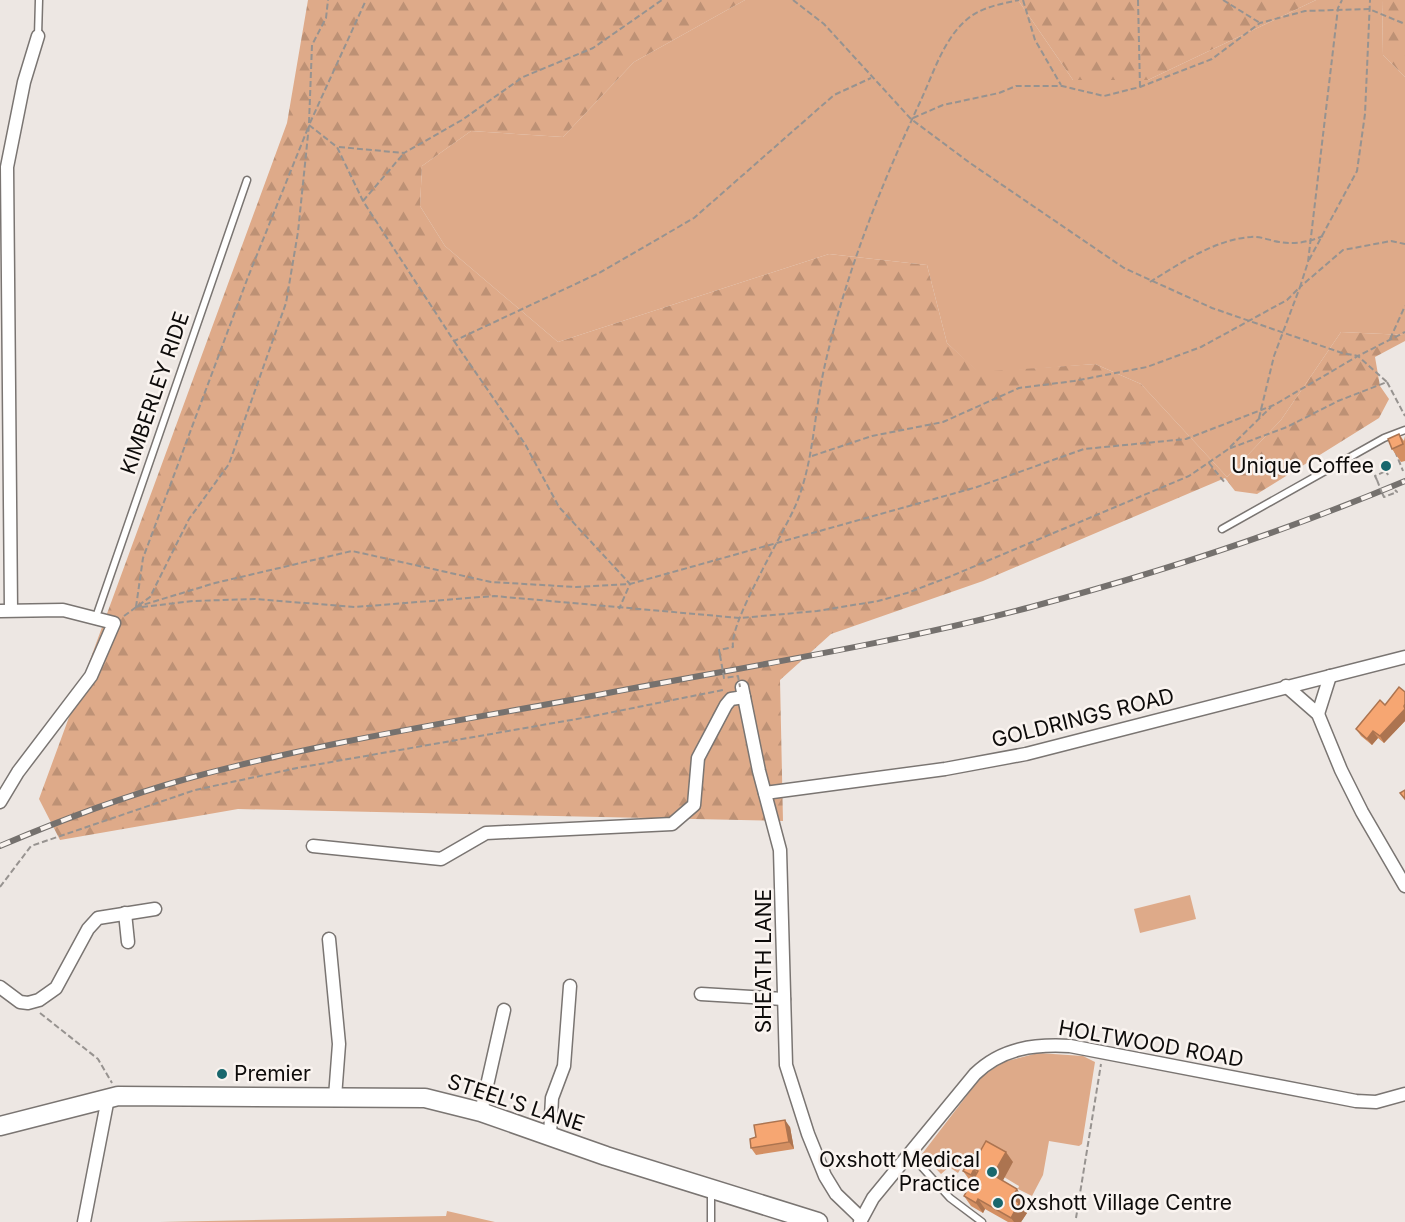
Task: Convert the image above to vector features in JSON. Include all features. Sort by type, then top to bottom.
[{"type":"street","points":[[0,802],[18,772],[91,676],[114,623],[96,616],[63,610],[5,610],[7,167],[24,82],[38,36]]},
{"type":"street","name":"GOLDRINGS ROAD","points":[[765,793],[945,769],[1026,754],[1405,657]]},
{"type":"street","points":[[1318,714],[1330,676]]},
{"type":"street","points":[[1286,686],[1318,714],[1351,791],[1405,886]]},
{"type":"street","points":[[313,846],[441,859],[486,833],[672,824],[694,805],[698,758],[726,705],[742,690]]},
{"type":"street","name":"SHEATH LANE","points":[[742,690],[780,850],[783,877],[786,1065],[808,1134],[836,1194],[861,1220]]},
{"type":"street","points":[[0,987],[20,1002],[28,1004],[39,1000],[56,987],[92,923],[105,915],[155,909]]},
{"type":"street","points":[[125,913],[128,942]]},
{"type":"street","points":[[329,939],[339,1044],[335,1097]]},
{"type":"street","points":[[550,1135],[552,1098],[564,1066],[570,986]]},
{"type":"street","points":[[701,994],[784,999]]},
{"type":"street","points":[[481,1112],[504,1010]]},
{"type":"street","name":"HOLTWOOD ROAD","points":[[861,1220],[873,1198],[987,1062],[1006,1052],[1050,1045],[1103,1052],[1356,1101],[1376,1102],[1405,1094]]},
{"type":"street","points":[[84,1222],[113,1097]]},
{"type":"street","name":"STEEL'S LANE","points":[[0,1126],[113,1097],[425,1098],[481,1112],[606,1156],[818,1222]]},
{"type":"lane","points":[[38,36],[40,1]]},
{"type":"lane","name":"KIMBERLEY RIDE","points":[[96,616],[247,180]]},
{"type":"lane","points":[[1222,529],[1384,438],[1405,430]]},
{"type":"lane","points":[[910,1154],[950,1198],[982,1222]]},
{"type":"lane","points":[[711,1222],[712,1188]]},
{"type":"path","points":[[114,623],[150,597],[189,519],[229,464],[286,303],[298,232],[309,125],[312,45],[326,18],[328,0]]},
{"type":"path","points":[[136,607],[143,558],[248,277],[309,125],[366,0]]},
{"type":"path","points":[[363,201],[404,153],[462,120],[523,77],[592,48],[662,0]]},
{"type":"path","points":[[793,0],[824,24],[871,78],[911,119],[980,170],[1124,268],[1150,282],[1250,321],[1342,353],[1358,356],[1387,382],[1405,416]]},
{"type":"path","points":[[0,887],[31,846],[195,790],[286,770],[742,690],[738,676],[724,678],[719,650],[733,647],[740,618],[797,503],[812,456],[823,372],[833,330],[869,215],[950,38],[965,21],[991,7],[1022,0],[1035,40],[1062,86]]},
{"type":"path","points":[[1138,0],[1140,87]]},
{"type":"path","points":[[1223,0],[1260,23]]},
{"type":"path","points":[[1308,262],[1338,8],[1341,2],[1336,0]]},
{"type":"path","points":[[1258,420],[1263,409],[1274,356],[1308,262],[1357,171],[1365,114],[1370,0]]},
{"type":"path","points":[[911,119],[943,105],[999,93],[1016,86],[1062,86],[1104,96],[1140,87],[1212,58],[1260,23],[1305,11],[1338,8],[1369,9],[1405,24]]},
{"type":"path","points":[[454,341],[599,273],[694,218],[834,95],[871,78]]},
{"type":"path","points":[[309,125],[337,147],[363,201],[454,341],[525,444],[559,507],[630,584]]},
{"type":"path","points":[[337,147],[404,153]]},
{"type":"path","points":[[1150,282],[1203,252],[1239,239],[1254,236],[1290,244],[1309,242],[1324,236]]},
{"type":"path","points":[[812,456],[872,436],[943,422],[1019,388],[1074,381],[1147,367],[1201,347],[1287,300],[1343,250],[1391,241],[1405,244]]},
{"type":"path","points":[[1389,342],[1405,306]]},
{"type":"path","points":[[136,607],[215,583],[352,552],[491,582],[576,587],[630,584],[977,487],[1084,450],[1186,440],[1274,405],[1358,356],[1405,332]]},
{"type":"path","points":[[1227,450],[1287,427],[1338,400],[1387,382]]},
{"type":"path","points":[[136,607],[193,601],[255,599],[355,608],[494,596],[619,609],[740,618],[818,611],[907,594],[1189,476],[1227,450],[1274,405]]},
{"type":"path","points":[[1394,448],[1403,471]]},
{"type":"path","points":[[1209,463],[1225,483]]},
{"type":"path","points":[[1387,473],[1375,476],[1384,497],[1396,491]]},
{"type":"path","points":[[619,609],[630,584]]},
{"type":"path","points":[[28,1004],[98,1059],[113,1097]]},
{"type":"path","points":[[1076,1218],[1103,1052]]},
{"type":"green space","points":[[308,0],[745,0],[634,62],[563,137],[471,131],[422,166],[420,206],[445,246],[558,342],[829,254],[927,265],[947,343],[979,372],[1095,364],[1141,384],[1227,477],[1281,420],[1341,332],[1405,335],[1405,341],[1375,357],[1380,386],[1389,399],[1379,418],[1257,494],[1235,491],[1225,478],[983,581],[831,634],[780,680],[783,821],[238,809],[60,840],[39,799],[287,123]]},
{"type":"green space","points":[[745,0],[1018,0],[1073,80],[1148,80],[1316,0],[1382,0],[1383,55],[1405,77],[1405,335],[1341,332],[1281,420],[1227,477],[1141,384],[1095,364],[979,373],[947,343],[927,265],[829,254],[558,342],[445,246],[420,206],[422,166],[471,131],[563,137],[634,62]]},
{"type":"green space","points":[[1018,0],[1316,0],[1148,80],[1073,80]]},
{"type":"green space","points":[[1382,0],[1405,0],[1405,77],[1383,55]]},
{"type":"green space","points":[[1190,895],[1196,919],[1140,933],[1134,909]]},
{"type":"green space","points":[[1038,1053],[1083,1056],[1095,1062],[1082,1144],[1079,1146],[1049,1141],[1043,1175],[1032,1196],[1018,1189],[1019,1186],[1004,1177],[1013,1162],[984,1167],[967,1158],[958,1173],[949,1167],[941,1174],[922,1154],[981,1077],[1003,1062]]},
{"type":"green space","points":[[447,1211],[495,1222],[160,1222],[446,1216]]},
{"type":"building","points":[[1399,434],[1403,444],[1392,449],[1388,439]]},
{"type":"building","points":[[1399,687],[1405,692],[1405,709],[1380,736],[1373,731],[1367,739],[1356,729],[1380,700],[1385,705]]},
{"type":"building","points":[[785,1120],[789,1142],[751,1148],[750,1139],[756,1137],[754,1125]]},
{"type":"building","points":[[986,1141],[1006,1152],[993,1175],[1017,1189],[1012,1198],[1019,1203],[1011,1218],[978,1199],[976,1203],[964,1196],[978,1171],[974,1169],[971,1175],[963,1171],[973,1154],[977,1157]]},
{"type":"railway","points":[[0,846],[139,793],[290,753],[767,664],[926,632],[1031,607],[1220,550],[1405,481]]},
{"type":"place","name":"Unique Coffee","points":[[1386,466]]},
{"type":"place","name":"Premier","points":[[222,1074]]},
{"type":"place","name":"Oxshott Medical Practice","points":[[992,1172]]},
{"type":"place","name":"Oxshott Village Centre","points":[[998,1203]]}]
